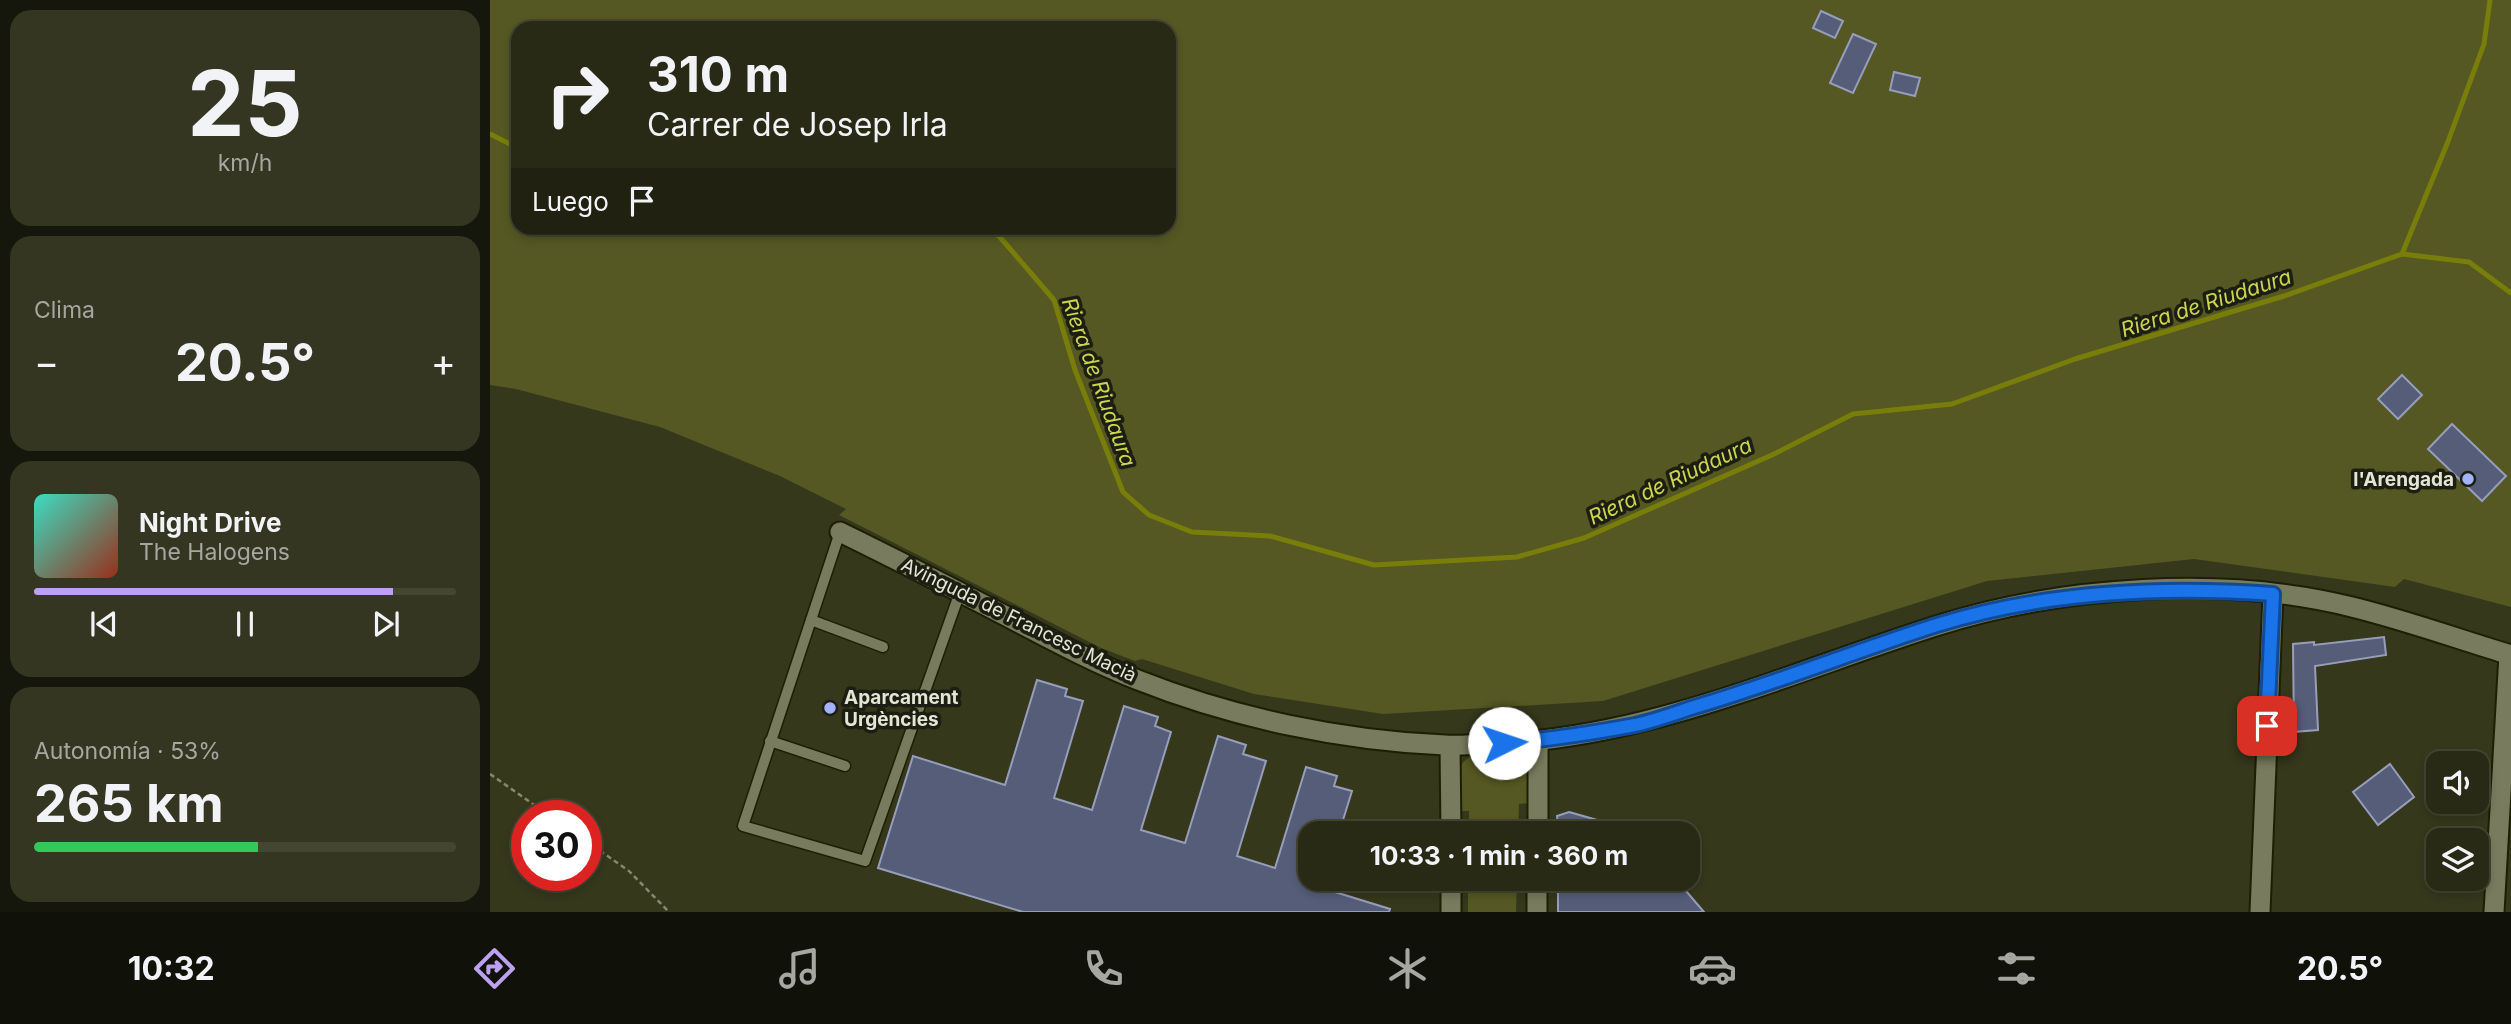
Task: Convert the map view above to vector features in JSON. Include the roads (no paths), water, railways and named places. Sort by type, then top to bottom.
[{"type":"street","name":"Avinguda de Francesc Macià","points":[[840,532],[1073,650],[1139,680],[1232,711],[1290,726],[1450,746],[1538,741],[1637,724],[1724,699],[1938,625],[2015,606],[2128,591],[2211,589],[2273,594],[2351,607],[2510,655]]},
{"type":"street","points":[[2260,912],[2273,594]]},
{"type":"street","points":[[2494,912],[2510,655]]},
{"type":"street","points":[[1538,741],[1538,821]]},
{"type":"street","points":[[1450,746],[1451,821]]},
{"type":"street","points":[[1451,891],[1451,912]]},
{"type":"street","points":[[1537,891],[1537,912]]},
{"type":"lane","points":[[840,532],[743,825],[865,861],[960,592]]},
{"type":"lane","points":[[811,620],[883,647]]},
{"type":"lane","points":[[770,741],[845,766]]},
{"type":"waterway","points":[[2402,254],[2484,44],[2490,0]]},
{"type":"waterway","name":"Riera de Riudaura","points":[[490,134],[511,144]]},
{"type":"waterway","name":"Riera de Riudaura","points":[[997,235],[1054,300],[1075,370],[1123,492],[1149,515],[1192,532],[1270,536],[1374,565],[1517,557],[1584,538],[1772,455],[1853,414],[1952,404],[2075,359],[2284,296],[2402,254],[2469,262],[2511,293]]},
{"type":"place","name":"l'Arengada","points":[[2468,479]]},
{"type":"place","name":"Aparcament Urgències","points":[[830,708]]}]
